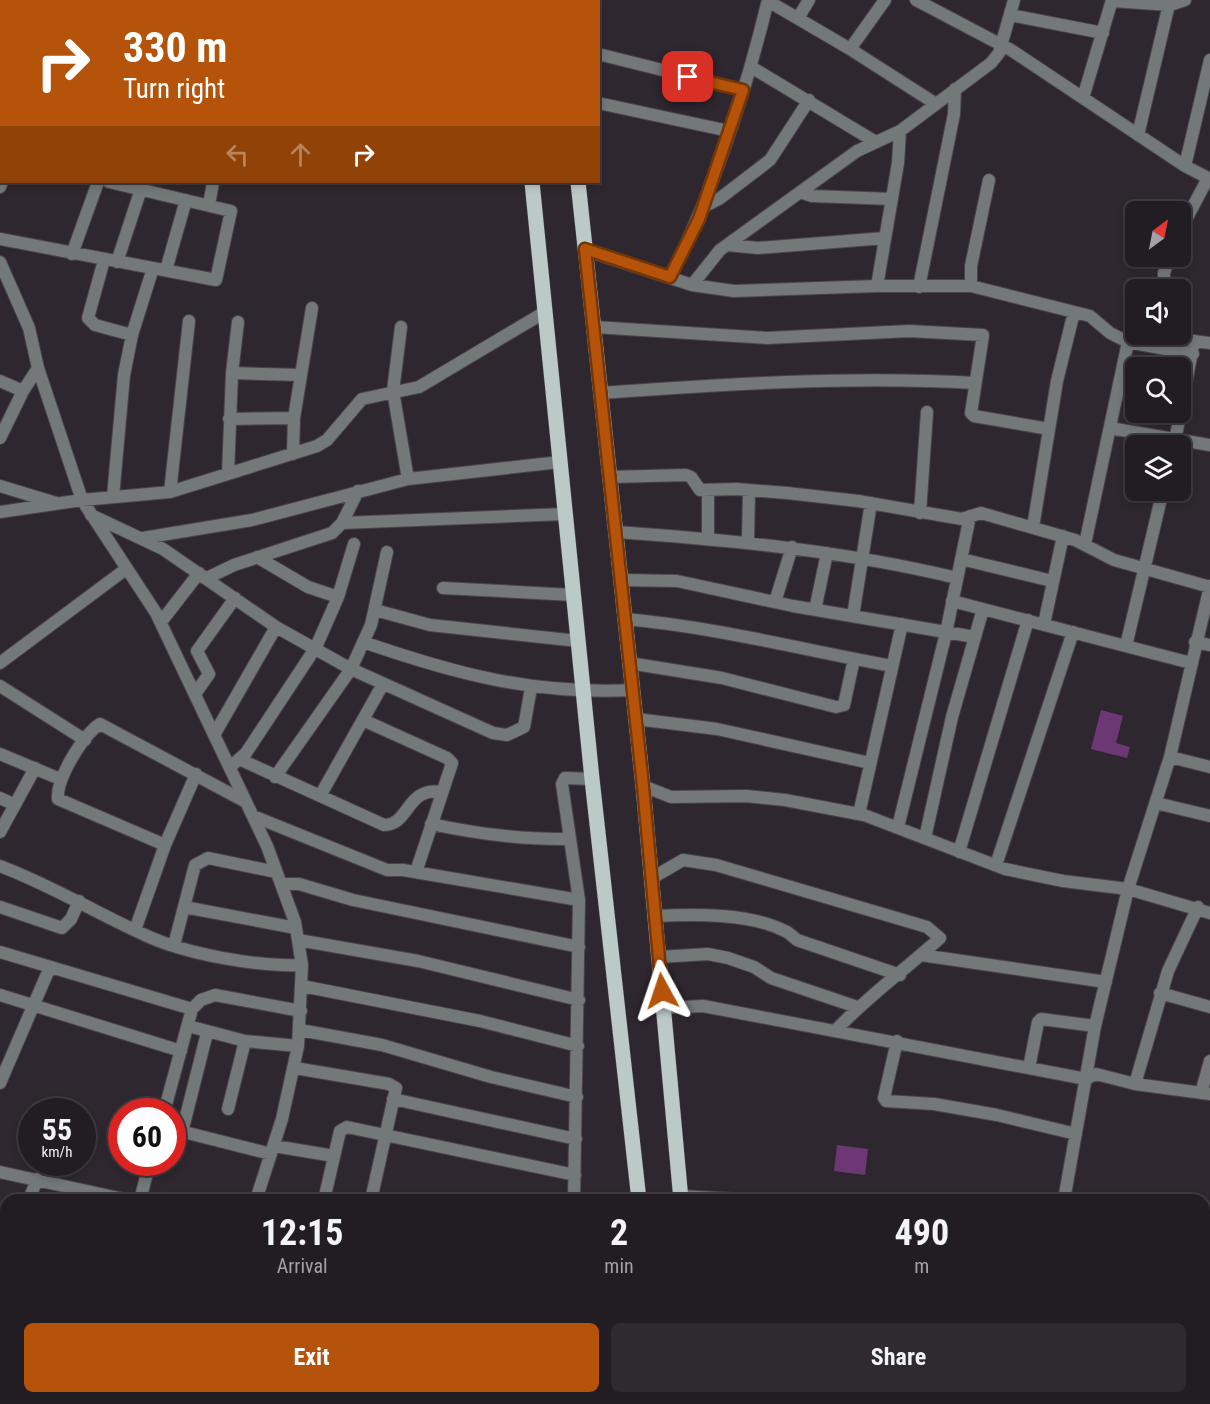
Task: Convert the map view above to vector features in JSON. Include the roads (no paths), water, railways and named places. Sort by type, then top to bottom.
[{"type":"main road","points":[[532,183],[592,779],[638,1194]]},
{"type":"main road","points":[[578,183],[643,786],[681,1194]]},
{"type":"street","points":[[670,277],[703,207],[752,67],[768,0],[936,104]]},
{"type":"street","points":[[798,18],[809,0]]},
{"type":"street","points":[[850,49],[885,0]]},
{"type":"street","points":[[916,0],[1001,45],[1185,166],[1209,178],[1191,211]]},
{"type":"street","points":[[692,285],[711,260],[727,245],[874,141],[900,131],[991,63],[1001,45],[1014,0]]},
{"type":"street","points":[[1083,98],[1112,1],[1170,3],[1185,0]]},
{"type":"street","points":[[1138,135],[1170,3]]},
{"type":"street","points":[[1010,15],[1102,33]]},
{"type":"street","points":[[600,54],[743,90]]},
{"type":"street","points":[[1185,166],[1210,60]]},
{"type":"street","points":[[752,67],[874,141]]},
{"type":"street","points":[[919,287],[954,114],[956,89]]},
{"type":"street","points":[[703,207],[719,199],[770,160],[809,100]]},
{"type":"street","points":[[600,103],[729,131]]},
{"type":"street","points":[[877,286],[901,144],[900,131]]},
{"type":"street","points":[[971,286],[971,266],[989,180]]},
{"type":"street","points":[[72,254],[98,183]]},
{"type":"street","points":[[0,239],[104,260],[216,280],[218,278],[231,211],[114,183]]},
{"type":"street","points":[[209,205],[213,183]]},
{"type":"street","points":[[117,262],[141,189]]},
{"type":"street","points":[[800,192],[812,196],[892,199]]},
{"type":"street","points":[[166,270],[186,200]]},
{"type":"street","points":[[727,245],[758,248],[885,238]]},
{"type":"street","points":[[585,249],[692,285],[734,291],[877,286],[971,286],[1090,316],[1110,333],[1125,340]]},
{"type":"street","points":[[104,260],[88,318],[95,325],[132,335]]},
{"type":"street","points":[[0,264],[29,328],[38,368],[82,501],[161,622],[214,735],[235,763],[246,802],[282,884],[297,934],[302,965],[302,986],[295,1068],[258,1194]]},
{"type":"street","points":[[113,497],[124,375],[132,335],[153,268]]},
{"type":"street","points":[[293,454],[294,418],[312,308]]},
{"type":"street","points":[[0,513],[113,497],[170,492],[293,454],[327,440],[362,399],[419,387],[545,312]]},
{"type":"street","points":[[1033,527],[1057,381],[1074,312]]},
{"type":"street","points":[[170,492],[189,321]]},
{"type":"street","points":[[228,474],[232,373],[238,322]]},
{"type":"street","points":[[401,327],[393,392],[408,478]]},
{"type":"street","points":[[594,327],[767,338],[909,331],[979,334],[984,336],[969,410],[974,416],[1049,429]]},
{"type":"street","points":[[1167,345],[1193,347],[1210,344]]},
{"type":"street","points":[[1085,544],[1127,345]]},
{"type":"street","points":[[1189,345],[1193,347]]},
{"type":"street","points":[[1176,435],[1193,347]]},
{"type":"street","points":[[1,434],[23,391],[38,368]]},
{"type":"street","points":[[232,373],[300,375]]},
{"type":"street","points":[[601,393],[725,384],[902,379],[975,382]]},
{"type":"street","points":[[0,381],[23,391]]},
{"type":"street","points":[[920,513],[927,412]]},
{"type":"street","points":[[229,419],[294,418]]},
{"type":"street","points":[[1110,428],[1142,435]]},
{"type":"street","points":[[1191,443],[1210,445]]},
{"type":"street","points":[[143,538],[252,520],[408,478],[560,462]]},
{"type":"street","points":[[610,477],[686,475],[695,481],[697,490],[749,490],[871,503],[962,519],[981,513],[1085,544],[1103,556],[1209,592],[1195,642],[1170,757],[1128,889],[1095,1026],[1065,1194]]},
{"type":"street","points":[[0,486],[57,504]]},
{"type":"street","points":[[708,490],[708,538]]},
{"type":"street","points":[[748,541],[749,490]]},
{"type":"street","points":[[161,622],[203,576],[332,533],[342,523],[358,491]]},
{"type":"street","points":[[1126,646],[1160,501]]},
{"type":"street","points":[[853,616],[871,503]]},
{"type":"street","points":[[342,523],[565,514]]},
{"type":"street","points":[[91,515],[143,538],[276,627],[316,647],[351,669],[493,733],[507,735],[524,726],[531,688]]},
{"type":"street","points":[[898,826],[946,633],[970,516]]},
{"type":"street","points":[[616,532],[748,541],[893,562],[957,578]]},
{"type":"street","points":[[1044,624],[1063,537]]},
{"type":"street","points":[[235,763],[316,647],[338,597],[354,544]]},
{"type":"street","points":[[775,602],[792,547]]},
{"type":"street","points":[[275,777],[351,669],[375,610],[387,552]]},
{"type":"street","points":[[815,610],[827,553]]},
{"type":"street","points":[[257,558],[308,587],[338,597]]},
{"type":"street","points":[[961,559],[1052,581]]},
{"type":"street","points":[[0,663],[126,569]]},
{"type":"street","points":[[621,580],[677,581],[815,610],[975,637]]},
{"type":"street","points":[[443,588],[573,595]]},
{"type":"street","points":[[195,694],[209,674],[198,651],[235,598]]},
{"type":"street","points":[[952,601],[1191,663]]},
{"type":"street","points":[[925,838],[952,717],[983,609]]},
{"type":"street","points":[[375,610],[430,625],[578,641]]},
{"type":"street","points":[[625,619],[700,627],[892,666]]},
{"type":"street","points":[[959,852],[1028,620]]},
{"type":"street","points":[[859,814],[902,624]]},
{"type":"street","points":[[214,735],[276,627]]},
{"type":"street","points":[[996,866],[1073,632]]},
{"type":"street","points":[[363,642],[439,667],[531,688],[583,692],[633,690]]},
{"type":"street","points":[[1195,642],[1210,645]]},
{"type":"street","points":[[629,663],[722,678],[836,707],[844,705],[854,659]]},
{"type":"street","points":[[320,796],[383,684]]},
{"type":"street","points":[[0,686],[85,740]]},
{"type":"street","points":[[636,719],[717,729],[870,763]]},
{"type":"street","points":[[363,720],[447,758],[452,763],[416,872]]},
{"type":"street","points":[[165,845],[58,799],[60,779],[96,726],[105,724],[246,802]]},
{"type":"street","points":[[0,754],[60,779]]},
{"type":"street","points":[[1170,757],[1210,767]]},
{"type":"street","points":[[235,763],[275,777],[384,825],[390,825],[420,792],[429,790],[442,792]]},
{"type":"street","points":[[0,832],[35,768]]},
{"type":"street","points":[[135,930],[165,845],[196,774]]},
{"type":"street","points":[[574,1194],[579,900],[561,784],[564,778],[592,779]]},
{"type":"street","points":[[643,786],[671,796],[746,796],[785,800],[859,814],[898,826],[996,866],[1063,881],[1128,889],[1198,907],[1210,913]]},
{"type":"street","points":[[0,798],[15,806]]},
{"type":"street","points":[[1156,803],[1210,816]]},
{"type":"street","points":[[253,816],[387,870],[416,872],[579,900]]},
{"type":"street","points":[[431,824],[527,840],[569,839]]},
{"type":"street","points":[[174,945],[195,865],[201,859],[208,858],[276,872]]},
{"type":"street","points":[[652,878],[683,860],[731,869],[927,927],[940,938],[900,975],[857,1007],[836,1030]]},
{"type":"street","points":[[0,866],[79,901],[135,930],[174,945],[240,960],[302,965]]},
{"type":"street","points":[[282,884],[299,884],[353,900],[579,947]]},
{"type":"street","points":[[0,907],[59,928],[66,926],[79,901]]},
{"type":"street","points":[[184,907],[579,1000]]},
{"type":"street","points":[[1135,1084],[1160,993],[1198,907]]},
{"type":"street","points":[[655,916],[688,914],[746,919],[785,931],[796,940],[900,975]]},
{"type":"street","points":[[0,952],[192,1010]]},
{"type":"street","points":[[659,957],[708,954],[729,958],[754,967],[771,978],[857,1007]]},
{"type":"street","points":[[921,955],[1106,982]]},
{"type":"street","points":[[0,1083],[50,967]]},
{"type":"street","points":[[302,986],[480,1021],[578,1046]]},
{"type":"street","points":[[1160,993],[1210,1007]]},
{"type":"street","points":[[0,995],[181,1052]]},
{"type":"street","points":[[168,1098],[192,1010],[201,1000],[215,995],[301,1011]]},
{"type":"street","points":[[663,1008],[703,1006],[897,1041],[1086,1079],[1096,1074],[1135,1084],[1206,1093],[1210,1061]]},
{"type":"street","points":[[1029,1068],[1038,1022],[1041,1019],[1095,1026]]},
{"type":"street","points":[[188,1026],[207,1033],[245,1041],[298,1046]]},
{"type":"street","points":[[300,1030],[382,1045],[491,1077],[577,1098]]},
{"type":"street","points":[[186,1102],[207,1033]]},
{"type":"street","points":[[228,1109],[245,1041]]},
{"type":"street","points":[[897,1041],[884,1098],[886,1101],[934,1104],[997,1115],[1076,1134]]},
{"type":"street","points":[[295,1068],[389,1084],[396,1088],[372,1194]]},
{"type":"street","points":[[393,1099],[576,1139]]},
{"type":"street","points":[[325,1194],[343,1128],[386,1134],[575,1175]]},
{"type":"street","points":[[186,1133],[272,1150],[334,1156]]},
{"type":"street","points":[[0,1172],[100,1194]]},
{"type":"street","points":[[142,1194],[146,1176]]},
{"type":"street","points":[[31,1194],[37,1179]]},
{"type":"street","points":[[73,1194],[76,1187]]}]
